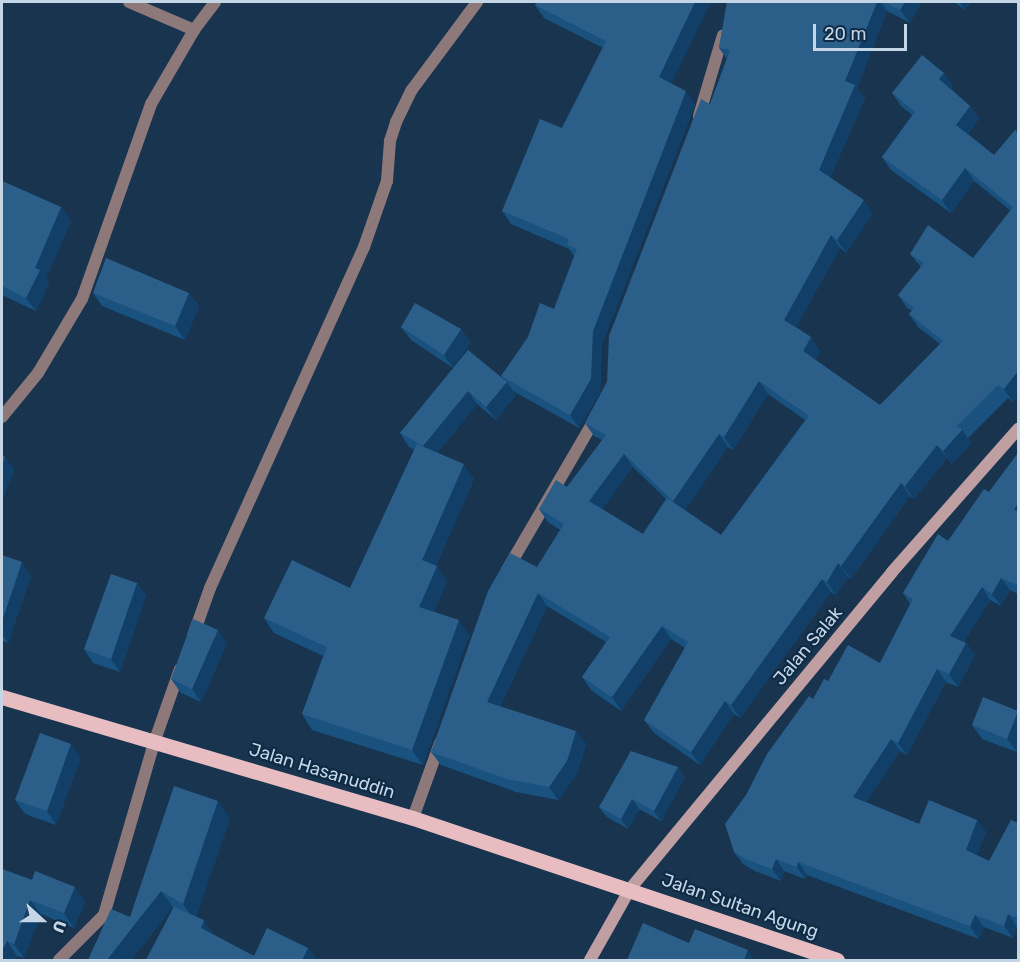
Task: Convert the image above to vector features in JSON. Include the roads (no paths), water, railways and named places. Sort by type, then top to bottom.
[{"type":"main road","name":"Jalan Salak","points":[[590,960],[630,889],[892,572],[1018,429]]},
{"type":"main road","name":"Jalan Hasanuddin","points":[[2,697],[155,740],[413,818],[630,889]]},
{"type":"main road","name":"Jalan Sultan Agung","points":[[630,889],[837,960]]},
{"type":"street","points":[[129,2],[194,30]]},
{"type":"street","points":[[2,417],[38,374],[82,299],[151,104],[194,30],[215,2]]},
{"type":"street","points":[[59,960],[104,915],[155,740],[210,588],[364,247],[387,181],[390,141],[396,122],[411,91],[477,2]]},
{"type":"street","points":[[692,134],[709,92],[727,16]]},
{"type":"street","points":[[500,582],[603,404]]},
{"type":"street","points":[[413,818],[443,734]]}]
